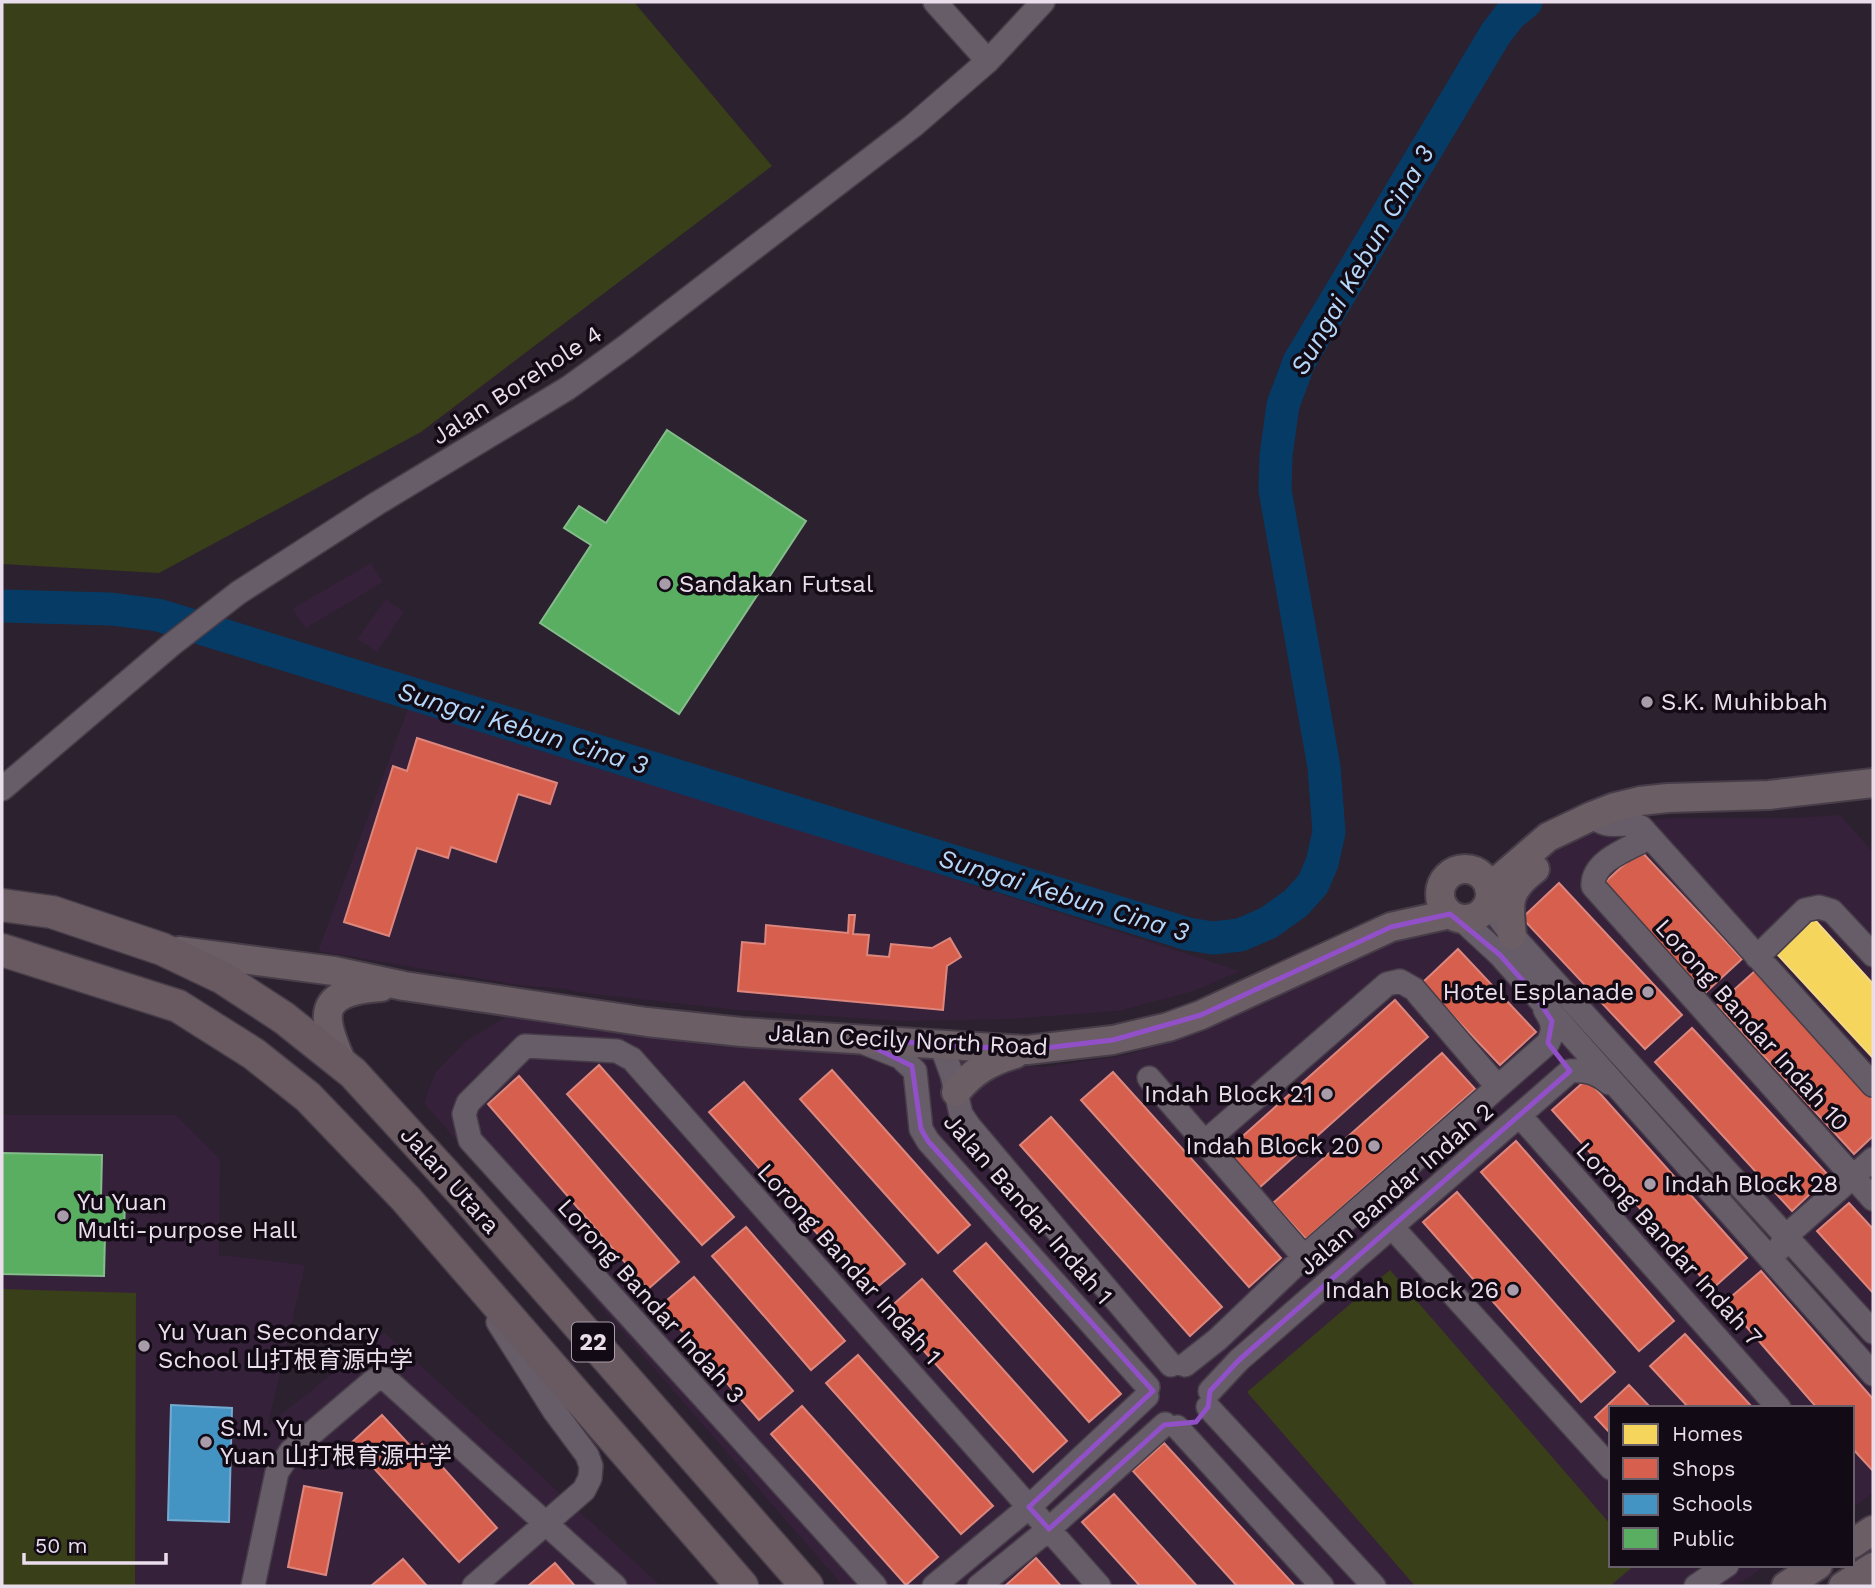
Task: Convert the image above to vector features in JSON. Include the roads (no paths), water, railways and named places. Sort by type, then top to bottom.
[{"type":"highway","name":"Jalan Utara","points":[[2,905],[52,912],[162,949],[234,985],[284,1018],[343,1065],[478,1210],[807,1586]]},
{"type":"highway","name":"Jalan Utara","points":[[2,950],[178,1006],[254,1054],[308,1097],[381,1171],[743,1586]]},
{"type":"main road","points":[[1450,909],[1441,886],[1451,873],[1459,870],[1484,888],[1542,841],[1585,818],[1640,801],[1769,795],[1873,783]]},
{"type":"main road","points":[[1512,935],[1510,897],[1515,887],[1549,858],[1585,818]]},
{"type":"main road","name":"Jalan Cecily North Road","points":[[162,949],[323,969],[404,986],[647,1021],[742,1032],[1027,1050],[1114,1040],[1201,1016],[1391,927],[1399,917],[1450,909],[1477,916],[1484,888]]},
{"type":"main road","name":"Jalan Cecily North Road","points":[[343,1065],[329,1036],[326,1020],[335,998],[357,989],[404,986]]},
{"type":"main road","points":[[954,1083],[984,1065],[1027,1050]]},
{"type":"main road","points":[[1854,1543],[1873,1531]]},
{"type":"main road","points":[[1786,1586],[1815,1567]]},
{"type":"main road","points":[[1843,1586],[1873,1567]]},
{"type":"street","points":[[934,2],[988,61]]},
{"type":"street","name":"Jalan Borehole 4","points":[[2,789],[171,645],[238,593],[376,504],[568,387],[913,126],[988,61],[1043,2]]},
{"type":"street","points":[[1585,818],[1608,826],[1634,824],[1641,827],[1873,1085]]},
{"type":"street","name":"Lorong Bandar Indah 10","points":[[1650,837],[1599,867],[1593,876],[1593,886],[1873,1199]]},
{"type":"street","points":[[1484,888],[1512,935],[1873,1332]]},
{"type":"street","points":[[1757,957],[1805,909],[1819,907],[1832,911],[1873,956]]},
{"type":"street","points":[[1450,909],[1500,955],[1873,1374]]},
{"type":"street","points":[[1206,1141],[1387,984],[1400,981],[1414,989],[1497,1086]]},
{"type":"street","points":[[1533,992],[1552,1021],[1553,1032],[1548,1043],[1570,1071],[1584,1070],[1598,1074],[1625,1095]]},
{"type":"street","points":[[857,1039],[907,1061],[915,1071],[917,1079],[954,1083]]},
{"type":"street","name":"Jalan Bandar Indah 2","points":[[1178,1365],[1218,1339],[1304,1257],[1548,1043]]},
{"type":"street","name":"Jalan Bandar Indah 1","points":[[941,1045],[961,1114],[969,1126],[1178,1365]]},
{"type":"street","name":"Lorong Bandar Indah 1","points":[[525,1046],[617,1051],[632,1059],[1099,1586]]},
{"type":"street","name":"Lorong Bandar Indah 3","points":[[525,1046],[468,1102],[464,1114],[470,1140],[875,1586]]},
{"type":"street","name":"Jalan Bandar Indah 2","points":[[1209,1399],[1239,1360],[1570,1071]]},
{"type":"street","points":[[1149,1078],[1304,1257]]},
{"type":"street","name":"Jalan Bandar Indah 1","points":[[917,1079],[921,1129],[928,1141],[1148,1391]]},
{"type":"street","name":"Lorong Bandar Indah 7","points":[[1520,1116],[1777,1406]]},
{"type":"street","points":[[1873,1159],[1786,1236],[1779,1250],[1782,1257],[1856,1339],[1873,1368]]},
{"type":"street","points":[[1392,1227],[1609,1466]]},
{"type":"street","points":[[457,1258],[555,1412],[587,1455],[591,1466],[590,1478],[584,1490],[474,1586]]},
{"type":"street","points":[[934,1586],[1028,1507],[1148,1391],[1160,1370],[1178,1365],[1202,1374],[1209,1399],[1374,1586]]},
{"type":"street","points":[[253,1586],[277,1472],[282,1462],[331,1416],[379,1378],[387,1380],[615,1586]]},
{"type":"street","points":[[1148,1391],[1152,1412],[1171,1425],[1322,1586]]},
{"type":"street","points":[[979,1586],[1171,1425],[1196,1422],[1209,1399]]},
{"type":"waterway","name":"Sungai Kebun Cina 3","points":[[2,606],[111,609],[158,615],[1188,934],[1213,938],[1240,935],[1268,923],[1296,903],[1313,884],[1322,863],[1329,832],[1324,767],[1275,490],[1276,456],[1283,405],[1299,362],[1496,33],[1510,15],[1526,2]]},
{"type":"place","name":"Sandakan Futsal","points":[[665,584]]},
{"type":"place","name":"S.K. Muhibbah","points":[[1647,702]]},
{"type":"place","name":"Hotel Esplanade","points":[[1648,992]]},
{"type":"place","name":"Indah Block 21","points":[[1327,1094]]},
{"type":"place","name":"Indah Block 20","points":[[1374,1146]]},
{"type":"place","name":"Indah Block 28","points":[[1650,1184]]},
{"type":"place","name":"Yu Yuan Multi-purpose Hall","points":[[63,1216]]},
{"type":"place","name":"Indah Block 26","points":[[1513,1290]]},
{"type":"place","name":"Yu Yuan Secondary School 山打根育源中学","points":[[144,1346]]},
{"type":"place","name":"S.M. Yu Yuan 山打根育源中学","points":[[206,1442]]}]
